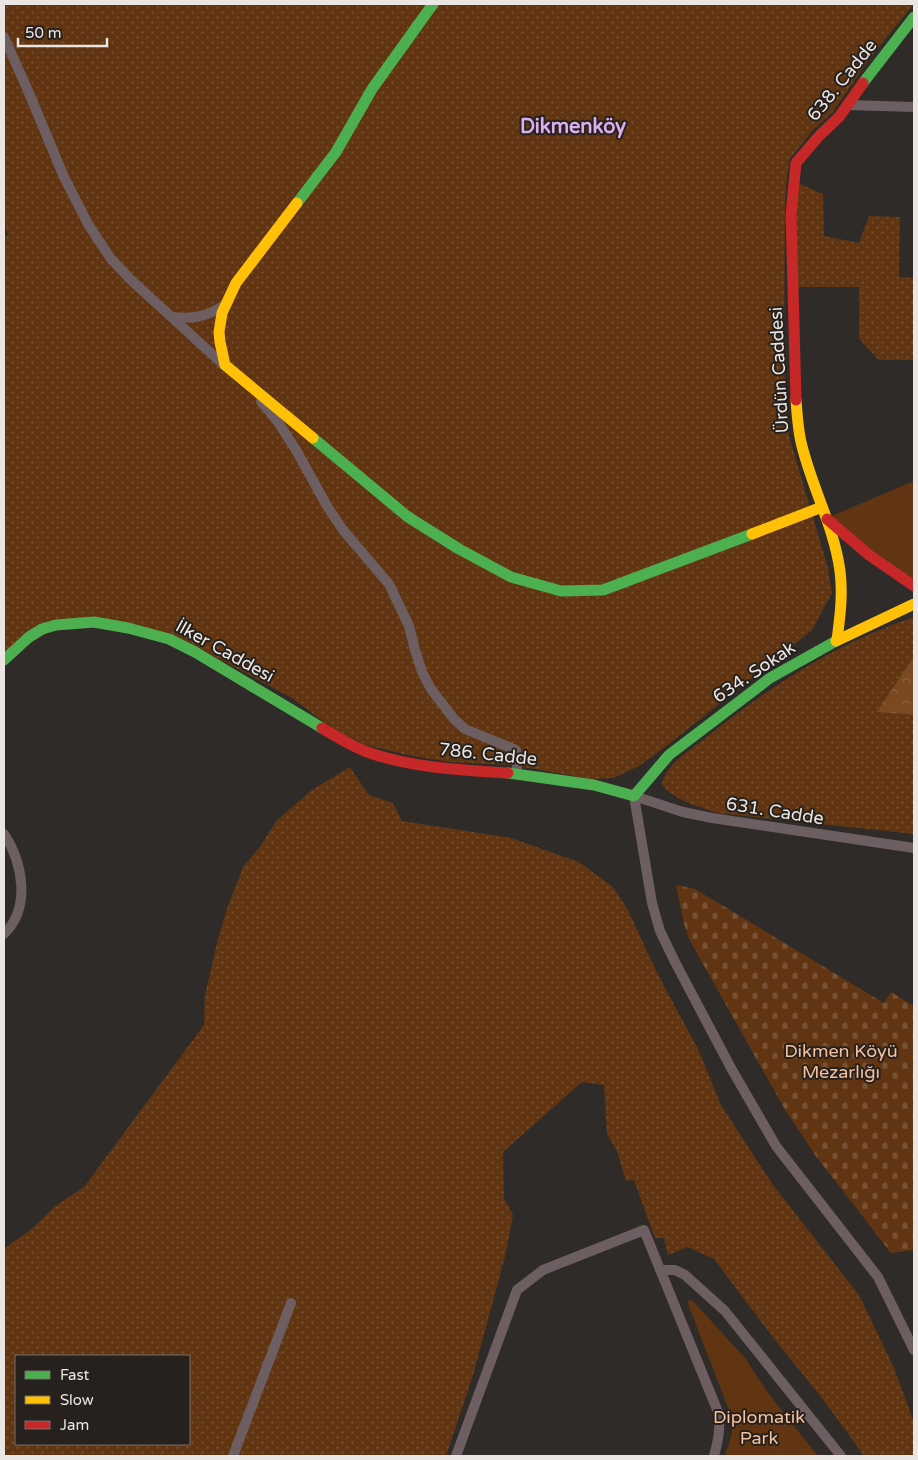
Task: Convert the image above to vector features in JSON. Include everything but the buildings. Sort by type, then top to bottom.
[{"type":"street","points":[[433,4],[372,89],[336,152],[236,283],[224,305],[219,334],[225,366],[408,517],[459,549],[511,577],[561,591],[603,590],[822,507]]},
{"type":"street","name":"638. Cadde","points":[[796,164],[819,136],[839,117],[880,59],[914,18]]},
{"type":"street","points":[[4,37],[64,177],[88,224],[111,259],[264,404],[300,456],[327,506],[343,530],[388,584],[410,626],[422,672],[431,689],[465,729],[516,750],[517,773]]},
{"type":"street","points":[[848,105],[914,107]]},
{"type":"street","name":"Ürdün Caddesi","points":[[796,164],[791,214],[796,401],[801,442],[814,487],[826,518],[853,544],[914,586]]},
{"type":"street","points":[[172,317],[196,318],[216,311],[224,305]]},
{"type":"street","points":[[826,518],[836,552],[841,582],[841,606],[836,640]]},
{"type":"street","name":"634. Sokak","points":[[634,796],[669,755],[770,678],[836,640],[914,604]]},
{"type":"street","name":"İlker Caddesi","points":[[4,660],[29,637],[42,629],[56,625],[94,622],[151,633],[169,639],[195,652],[340,739]]},
{"type":"street","name":"786. Cadde","points":[[340,739],[370,753],[416,764],[455,770],[517,773],[594,785],[634,796]]},
{"type":"street","points":[[634,796],[652,903],[660,931],[675,962],[731,1068],[776,1146],[878,1277],[914,1350]]},
{"type":"street","name":"631. Cadde","points":[[634,796],[683,812],[712,818],[914,848]]},
{"type":"street","points":[[4,834],[10,843],[17,862],[21,900],[18,915],[10,929],[4,934]]},
{"type":"street","points":[[456,1456],[517,1290],[543,1270],[644,1230],[718,1412],[720,1424],[719,1438],[714,1456]]},
{"type":"street","points":[[660,1270],[675,1270],[685,1275],[725,1311],[841,1456]]},
{"type":"street","points":[[233,1456],[292,1303]]},
{"type":"green space","points":[[4,4],[914,4],[873,54],[832,113],[812,131],[790,159],[787,175],[784,341],[785,394],[789,436],[828,568],[832,593],[812,630],[639,766],[614,778],[590,779],[512,765],[451,762],[412,756],[366,745],[336,731],[292,698],[189,643],[64,623],[4,659],[4,229],[5,234],[9,237],[4,218]]},
{"type":"green space","points":[[793,181],[823,194],[824,236],[859,243],[869,216],[900,217],[899,277],[914,278],[914,360],[879,360],[859,339],[859,287],[792,287]]},
{"type":"green space","points":[[914,481],[914,586],[827,518]]},
{"type":"green space","points":[[914,617],[914,656],[878,712],[914,715],[914,834],[718,813],[695,806],[679,798],[662,784],[668,770],[678,759],[777,685],[857,640]]},
{"type":"green space","points":[[914,656],[914,715],[877,712]]},
{"type":"green space","points":[[350,767],[369,795],[393,803],[402,821],[511,838],[579,862],[613,887],[628,910],[657,973],[698,1049],[721,1105],[773,1185],[859,1295],[894,1368],[914,1422],[914,1456],[864,1456],[822,1398],[775,1340],[714,1259],[687,1247],[668,1255],[664,1238],[655,1238],[634,1180],[626,1181],[617,1151],[607,1134],[604,1085],[582,1082],[503,1152],[504,1198],[513,1215],[506,1253],[473,1375],[446,1456],[4,1456],[4,1249],[33,1228],[54,1207],[84,1187],[204,1025],[205,995],[227,909],[243,867],[262,844],[276,821],[312,790]]},
{"type":"green space","name":"Dikmen Köyü Mezarlığı","points":[[676,885],[695,889],[884,1003],[891,992],[914,1006],[914,1250],[891,1253],[815,1155],[784,1108],[689,939]]},
{"type":"green space","name":"Diplomatik Park","points":[[692,1300],[745,1358],[768,1393],[818,1456],[725,1456],[732,1433],[730,1413],[687,1301]]},
{"type":"traffic: fast","points":[[297,203],[336,152],[372,89],[433,4]]},
{"type":"traffic: fast","points":[[863,83],[914,17]]},
{"type":"traffic: fast","points":[[313,438],[408,517],[459,549],[511,577],[561,591],[603,590],[752,534]]},
{"type":"traffic: fast","points":[[4,660],[29,637],[42,629],[56,625],[94,622],[128,628],[169,639],[195,652],[322,728]]},
{"type":"traffic: fast","points":[[508,773],[594,785],[634,796],[669,755],[770,678],[836,641]]},
{"type":"traffic: slow","points":[[297,203],[236,283],[222,313],[219,332],[225,365],[313,438]]},
{"type":"traffic: slow","points":[[796,400],[798,427],[805,458],[833,538],[840,571],[841,597],[837,640]]},
{"type":"traffic: slow","points":[[752,534],[822,507]]},
{"type":"traffic: slow","points":[[836,641],[914,604]]},
{"type":"traffic: jam","points":[[796,400],[791,214],[796,163],[819,136],[839,117],[863,83]]},
{"type":"traffic: jam","points":[[827,519],[869,555],[914,586]]},
{"type":"traffic: jam","points":[[322,728],[357,748],[386,758],[438,768],[508,773]]},
{"type":"district","name":"Dikmenköy","points":[[573,126]]}]
